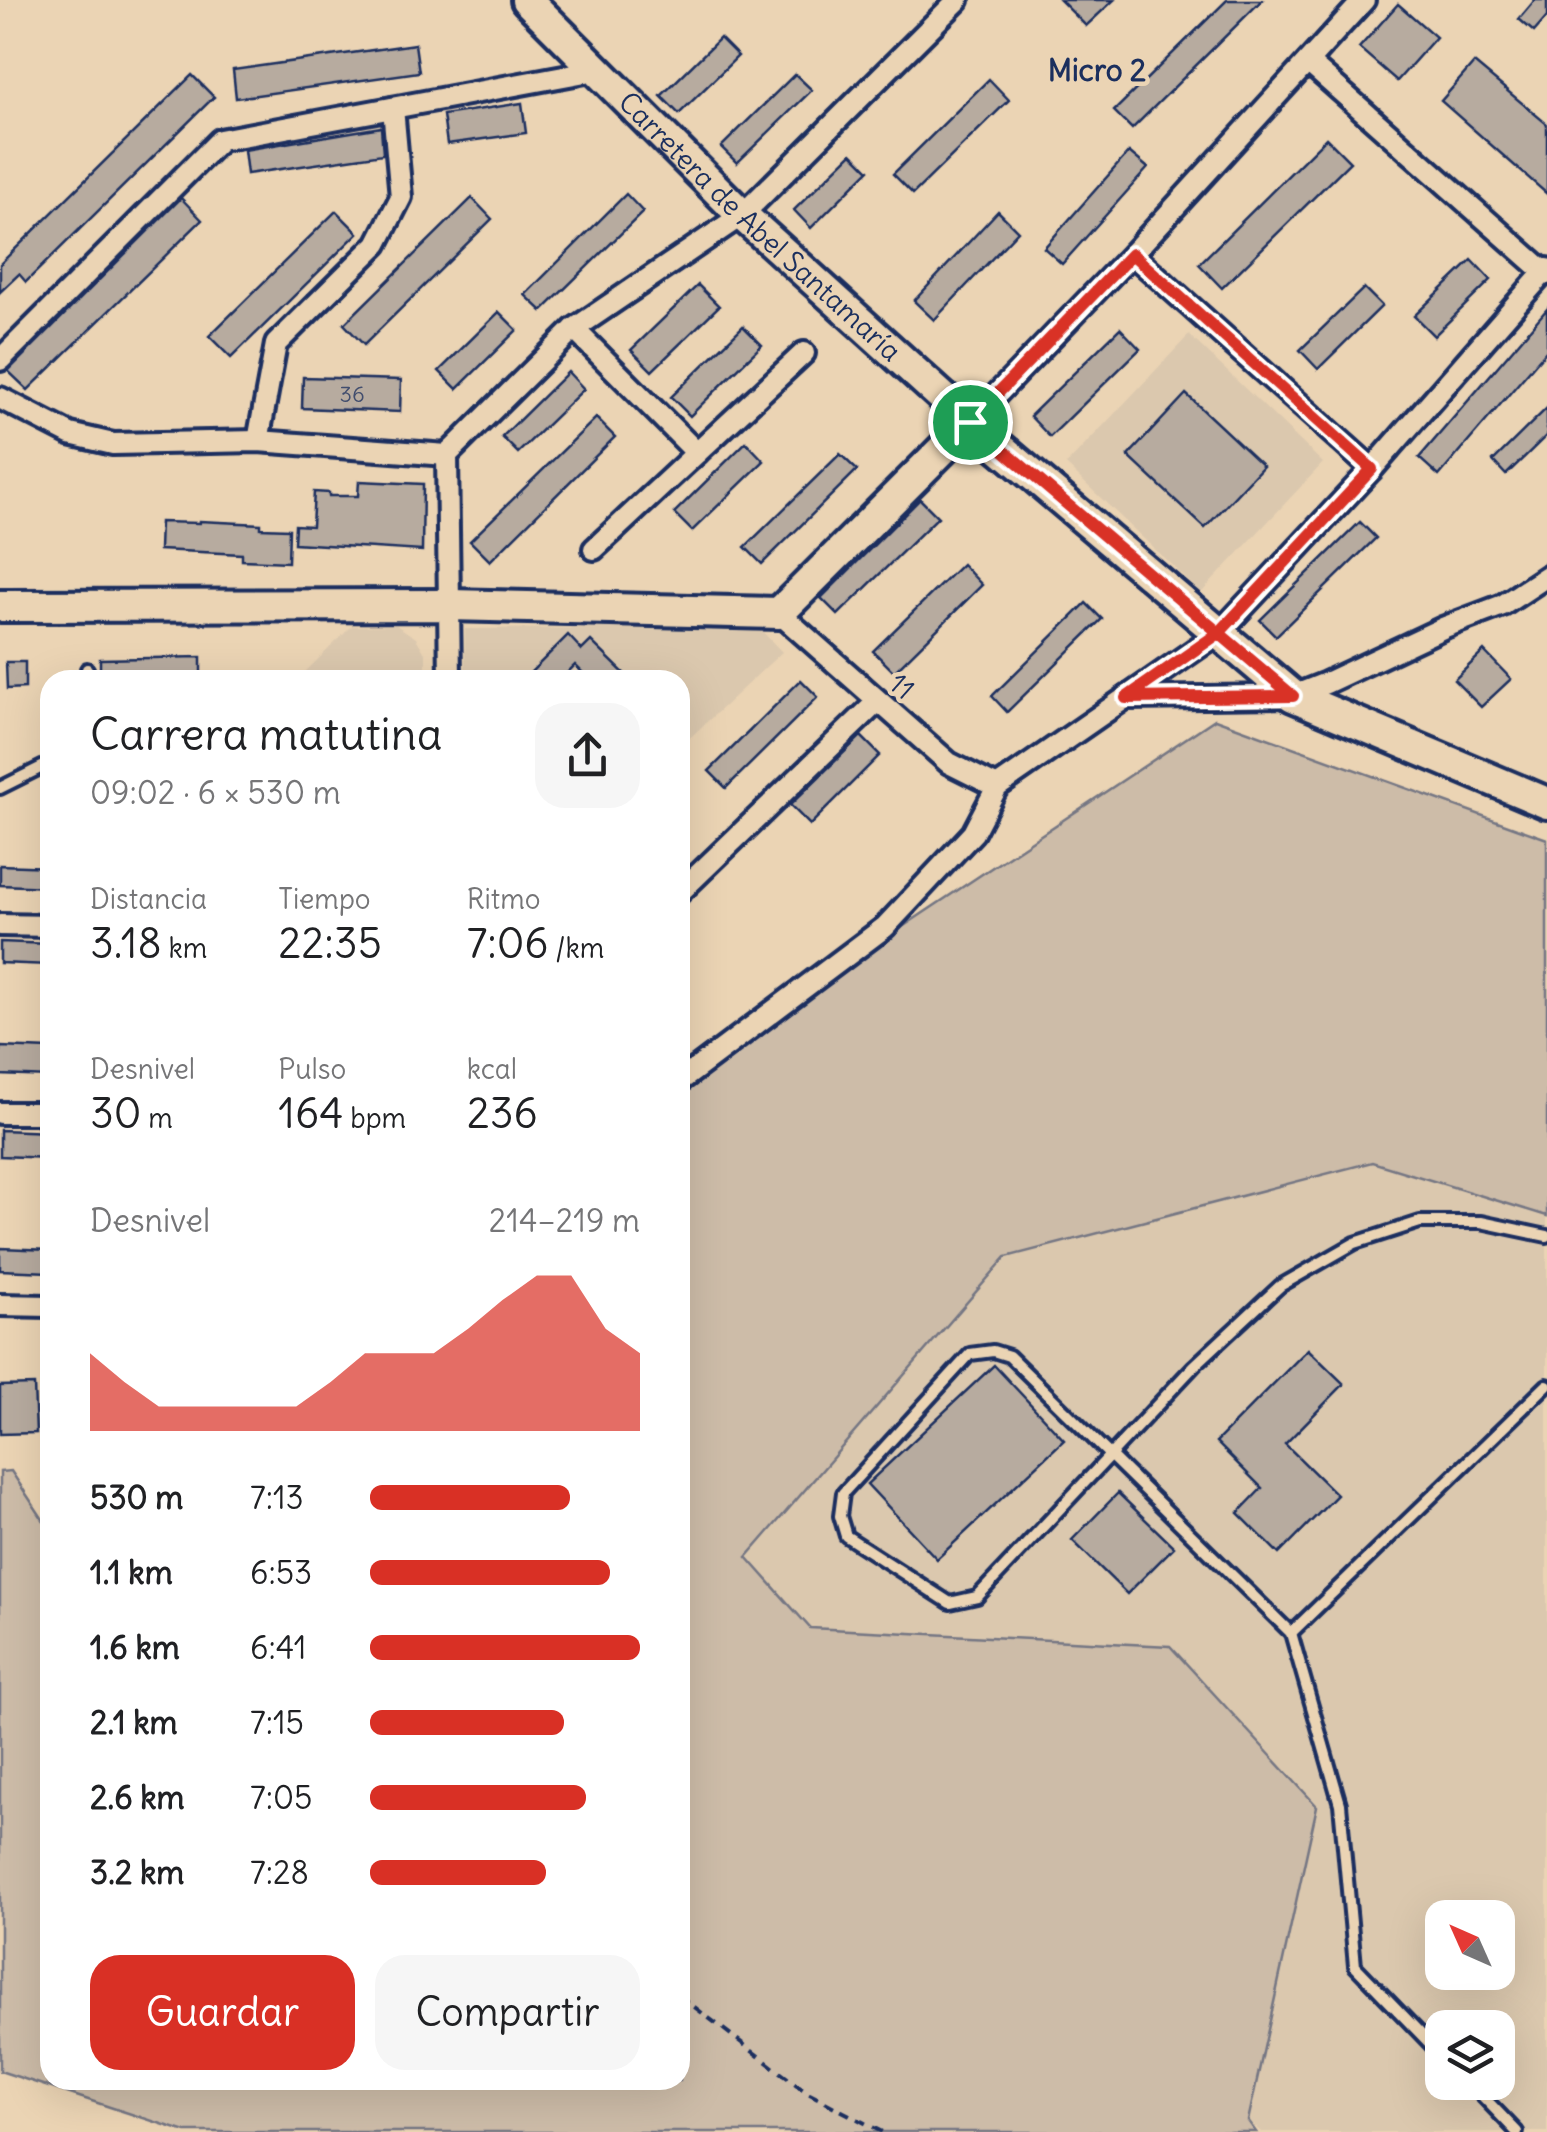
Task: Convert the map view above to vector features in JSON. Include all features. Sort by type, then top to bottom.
[{"type":"main road","name":"Carretera de Abel Santamaría","points":[[528,0],[742,215],[970,422],[1293,696],[1547,803]]},
{"type":"main road","points":[[0,606],[450,605],[780,613],[970,422]]},
{"type":"street","points":[[450,670],[448,455],[574,329],[742,215],[958,0]]},
{"type":"street","points":[[970,422],[1132,254],[1364,0]]},
{"type":"street","points":[[690,1073],[885,927],[973,834],[997,787],[1219,633],[1372,469],[1546,271],[1308,62]]},
{"type":"street","points":[[0,360],[220,140],[596,70]]},
{"type":"street","points":[[258,441],[276,344],[377,244],[401,197],[393,108]]},
{"type":"street","points":[[1132,254],[1372,469]]},
{"type":"street","points":[[574,329],[697,453]]},
{"type":"street","points":[[594,549],[804,353]]},
{"type":"street","points":[[0,398],[70,434],[113,444],[258,441],[448,455]]},
{"type":"street","points":[[1126,698],[1293,696],[1503,605],[1547,576]]},
{"type":"street","name":"11","points":[[780,613],[949,764],[997,787]]},
{"type":"street","points":[[690,882],[878,701]]},
{"type":"street","points":[[0,926],[40,926]]},
{"type":"street","points":[[0,1113],[40,1113]]},
{"type":"street","points":[[0,1305],[40,1306]]},
{"type":"lane","points":[[0,788],[40,768]]},
{"type":"lane","points":[[1425,2038],[1355,1966],[1340,1804],[1291,1632],[1110,1456],[1009,1356],[993,1351],[970,1354],[844,1493],[840,1516],[846,1536],[950,1603],[977,1597],[1110,1456],[1194,1366],[1280,1286],[1356,1243],[1420,1222],[1481,1222],[1547,1236]]},
{"type":"lane","points":[[1291,1632],[1547,1386]]},
{"type":"lane","points":[[1486,2100],[1517,2132]]},
{"type":"path","points":[[690,2004],[806,2092],[882,2132]]},
{"type":"shaded area","points":[[1189,335],[1323,463],[1201,593],[1066,465]]},
{"type":"shaded area","points":[[396,625],[416,638],[426,655],[426,670],[307,670],[352,626]]},
{"type":"shaded area","points":[[758,627],[782,652],[690,738],[690,670],[465,670],[465,629]]},
{"type":"shaded area","points":[[1215,719],[1547,839],[1547,1216],[1372,1162],[1006,1257],[747,1557],[810,1628],[1170,1646],[1317,1806],[1248,2121],[1256,2132],[186,2132],[58,2090],[690,2090],[690,1068]]},
{"type":"shaded area","points":[[1372,1162],[1547,1216],[1547,2132],[1261,2132],[1248,2121],[1317,1806],[1170,1646],[810,1628],[747,1557],[1006,1257]]},
{"type":"shaded area","points":[[11,1471],[40,1515],[40,2084],[0,2071],[0,1472]]},
{"type":"building","points":[[1060,0],[1114,0],[1086,26]]},
{"type":"building","points":[[1227,0],[1262,0],[1132,129],[1114,111]]},
{"type":"building","points":[[1535,0],[1547,0],[1547,17],[1534,32],[1519,19]]},
{"type":"building","points":[[1398,4],[1436,37],[1397,81],[1359,48]]},
{"type":"building","points":[[720,38],[738,56],[679,114],[661,96]]},
{"type":"building","points":[[415,44],[419,72],[236,98],[233,70]]},
{"type":"building","points":[[1474,63],[1547,124],[1547,194],[1441,101]]},
{"type":"building","points":[[795,74],[812,90],[737,163],[721,147]]},
{"type":"building","points":[[192,75],[214,97],[26,282],[19,274],[0,292],[0,264]]},
{"type":"building","points":[[989,79],[1009,100],[913,194],[893,174]]},
{"type":"building","points":[[522,103],[526,133],[447,144],[443,115]]},
{"type":"building","points":[[381,127],[383,154],[247,174],[244,150]]},
{"type":"building","points":[[1326,138],[1350,162],[1222,288],[1199,264]]},
{"type":"building","points":[[1129,152],[1148,168],[1062,264],[1044,248]]},
{"type":"building","points":[[852,153],[869,170],[811,228],[794,210]]},
{"type":"building","points":[[626,194],[643,212],[542,311],[525,295]]},
{"type":"building","points":[[181,198],[202,220],[28,390],[8,371]]},
{"type":"building","points":[[472,198],[492,219],[364,345],[344,324]]},
{"type":"building","points":[[336,211],[358,233],[231,358],[209,336]]},
{"type":"building","points":[[998,211],[1018,231],[934,320],[914,301]]},
{"type":"building","points":[[1472,260],[1491,280],[1434,336],[1414,316]]},
{"type":"building","points":[[698,285],[719,306],[652,371],[631,350]]},
{"type":"building","points":[[1364,288],[1382,306],[1318,369],[1300,350]]},
{"type":"building","points":[[1547,309],[1547,350],[1439,476],[1419,458]]},
{"type":"building","points":[[499,312],[517,330],[457,389],[439,371]]},
{"type":"building","points":[[743,326],[762,345],[690,416],[671,397]]},
{"type":"building","points":[[1120,328],[1140,349],[1050,437],[1030,416]]},
{"type":"building","points":[[568,372],[584,389],[518,453],[502,437]]},
{"type":"building","points":[[303,377],[401,380],[400,412],[302,408]]},
{"type":"building","points":[[1186,394],[1263,466],[1205,528],[1128,456]]},
{"type":"building","points":[[1547,408],[1547,435],[1506,475],[1493,461]]},
{"type":"building","points":[[596,418],[615,437],[490,561],[470,541]]},
{"type":"building","points":[[746,442],[764,461],[692,531],[674,513]]},
{"type":"building","points":[[840,454],[857,470],[762,564],[745,547]]},
{"type":"building","points":[[359,481],[423,484],[422,551],[294,543],[295,525],[312,526],[314,492],[358,496]]},
{"type":"building","points":[[920,499],[938,517],[838,615],[821,598]]},
{"type":"building","points":[[199,521],[289,529],[288,562],[242,560],[242,554],[159,550],[160,522]]},
{"type":"building","points":[[1360,522],[1376,538],[1276,636],[1260,620]]},
{"type":"building","points":[[962,564],[982,585],[894,672],[873,651]]},
{"type":"building","points":[[1086,603],[1102,619],[1007,712],[992,696]]},
{"type":"building","points":[[568,635],[582,650],[591,641],[621,670],[580,670],[575,665],[570,670],[533,670]]},
{"type":"building","points":[[1484,651],[1511,679],[1481,707],[1454,680]]},
{"type":"building","points":[[201,657],[201,670],[100,670],[100,659]]},
{"type":"building","points":[[6,662],[25,662],[25,688],[7,689]]},
{"type":"building","points":[[801,680],[818,697],[726,788],[709,771]]},
{"type":"building","points":[[861,736],[880,755],[810,825],[790,805]]},
{"type":"building","points":[[0,865],[40,867],[40,887],[0,885]]},
{"type":"building","points":[[0,942],[40,944],[40,965],[0,963]]},
{"type":"building","points":[[0,1047],[40,1049],[40,1077],[0,1075]]},
{"type":"building","points":[[0,1130],[40,1132],[40,1158],[0,1156]]},
{"type":"building","points":[[0,1248],[40,1250],[40,1272],[0,1270]]},
{"type":"building","points":[[1308,1349],[1344,1384],[1285,1444],[1337,1495],[1279,1554],[1238,1513],[1262,1488],[1216,1442]]},
{"type":"building","points":[[994,1365],[1064,1440],[937,1559],[867,1484]]},
{"type":"building","points":[[34,1385],[36,1433],[0,1434],[0,1386]]},
{"type":"building","points":[[1118,1493],[1174,1547],[1127,1594],[1072,1540]]},
{"type":"district","name":"Micro 2","points":[[1097,71]]},
{"type":"route","points":[[970,422],[1132,254],[1372,469],[1219,633],[1293,696],[1126,698],[1219,633],[970,422]]}]
